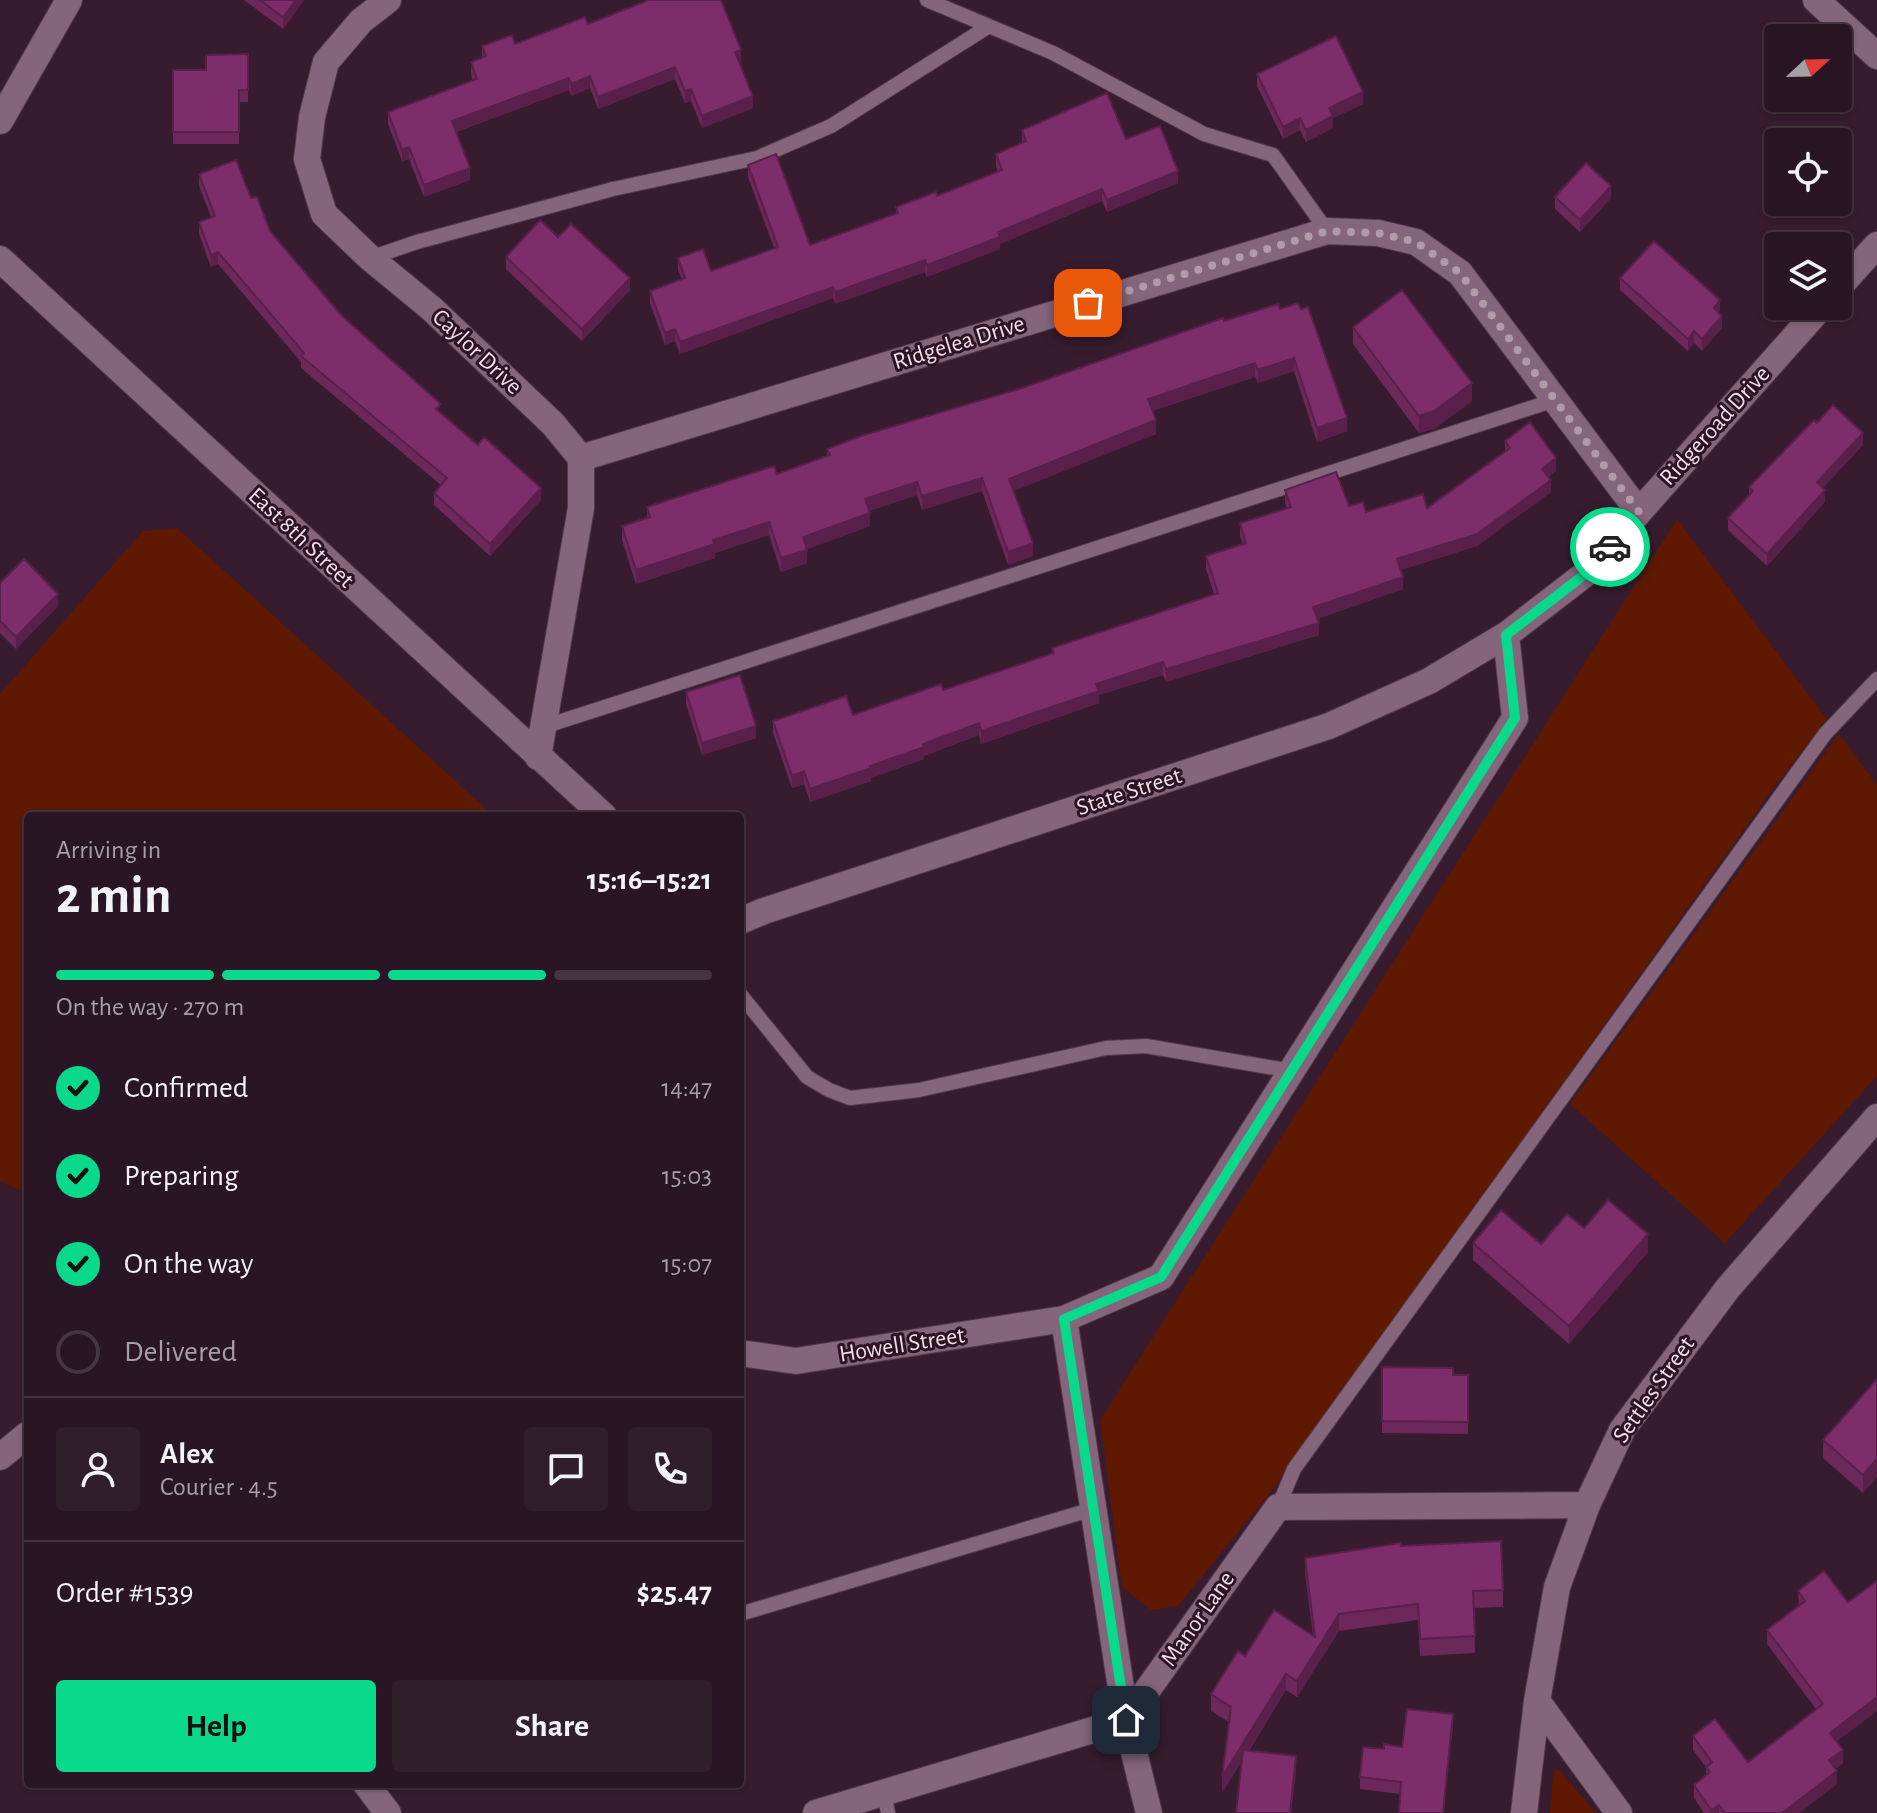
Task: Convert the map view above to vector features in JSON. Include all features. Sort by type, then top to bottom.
[{"type":"street","points":[[0,121],[69,0]]},
{"type":"street","name":"Caylor Drive","points":[[388,0],[361,21],[326,62],[312,117],[307,159],[324,214],[370,258],[432,309],[542,413],[581,458]]},
{"type":"street","points":[[1816,0],[1877,56]]},
{"type":"street","name":"Ridgelea Drive","points":[[581,458],[1327,231],[1378,233],[1416,242],[1460,273],[1639,512]]},
{"type":"street","points":[[1852,273],[1877,245]]},
{"type":"street","name":"East 8th Street","points":[[0,259],[600,812]]},
{"type":"street","name":"Ridgeroad Drive","points":[[1506,635],[1593,568],[1810,320]]},
{"type":"street","points":[[538,757],[581,508],[581,458]]},
{"type":"street","points":[[1149,1813],[1126,1720],[1064,1319],[1161,1277],[1515,718],[1506,635]]},
{"type":"street","name":"State Street","points":[[744,919],[1329,726],[1429,681],[1506,635]]},
{"type":"street","name":"Settles Street","points":[[1524,1813],[1537,1701],[1557,1587],[1587,1505],[1622,1430],[1728,1288],[1877,1117]]},
{"type":"street","name":"Howell Street","points":[[744,1354],[796,1361],[1064,1319]]},
{"type":"street","points":[[0,1457],[24,1437]]},
{"type":"street","points":[[1278,1507],[1587,1505]]},
{"type":"street","name":"Manor Lane","points":[[1126,1720],[1278,1507]]},
{"type":"street","points":[[1537,1701],[1619,1813]]},
{"type":"street","points":[[816,1813],[886,1803],[1126,1720]]},
{"type":"street","points":[[369,1788],[388,1813]]},
{"type":"lane","points":[[927,0],[1053,53],[1204,134],[1273,155],[1327,231]]},
{"type":"lane","points":[[370,258],[417,242],[613,189],[757,158],[831,126],[989,26]]},
{"type":"lane","points":[[543,727],[1555,400]]},
{"type":"lane","points":[[1278,1507],[1294,1469],[1806,760],[1825,734],[1877,679]]},
{"type":"lane","points":[[744,999],[807,1077],[850,1098],[919,1090],[1106,1048],[1146,1046],[1292,1071]]},
{"type":"lane","points":[[744,1613],[1093,1509]]},
{"type":"shaded area","points":[[1677,519],[1827,719],[1772,790],[1273,1489],[1178,1606],[1151,1610],[1122,1587],[1100,1420]]},
{"type":"shaded area","points":[[177,528],[490,812],[24,812],[24,1192],[0,1181],[0,694],[143,531]]},
{"type":"shaded area","points":[[1839,734],[1877,785],[1877,1076],[1725,1243],[1570,1104]]},
{"type":"shaded area","points":[[1556,1770],[1596,1813],[1550,1813],[1553,1774]]},
{"type":"building","points":[[260,0],[296,0],[283,17]]},
{"type":"building","points":[[649,0],[721,0],[741,50],[735,52],[753,96],[702,116],[691,89],[685,91],[675,67],[598,97],[590,76],[571,84],[569,78],[452,121],[470,168],[424,185],[409,147],[402,150],[388,112],[477,79],[471,62],[486,56],[482,46],[512,35],[515,44],[585,17],[588,24]]},
{"type":"building","points":[[1336,36],[1363,92],[1329,108],[1333,116],[1306,130],[1300,118],[1283,127],[1257,74]]},
{"type":"building","points":[[248,54],[248,90],[239,90],[239,132],[173,132],[173,70],[206,70],[206,55]]},
{"type":"building","points":[[1107,93],[1126,139],[1160,126],[1178,171],[1107,200],[1102,189],[998,232],[1000,237],[927,265],[925,260],[835,292],[833,287],[680,342],[675,329],[665,333],[650,291],[685,278],[678,258],[703,249],[711,271],[778,247],[748,165],[776,154],[810,245],[898,213],[896,207],[936,192],[937,196],[1002,170],[996,154],[1026,141],[1022,130]]},
{"type":"building","points":[[236,160],[251,198],[257,197],[270,231],[341,315],[441,404],[436,409],[478,445],[484,437],[541,488],[490,544],[434,493],[447,478],[301,356],[304,353],[218,252],[211,255],[199,222],[215,216],[199,174]]},
{"type":"building","points":[[1586,163],[1611,186],[1580,220],[1555,197]]},
{"type":"building","points":[[540,220],[558,237],[571,224],[630,278],[582,329],[506,257]]},
{"type":"building","points":[[1654,241],[1720,300],[1714,308],[1722,316],[1702,339],[1694,331],[1688,339],[1620,278]]},
{"type":"building","points":[[1402,290],[1472,383],[1434,411],[1419,416],[1353,327]]},
{"type":"building","points":[[1298,303],[1301,309],[1308,307],[1347,418],[1317,428],[1294,358],[1258,370],[1255,363],[1148,399],[1156,420],[1009,479],[1033,543],[1008,552],[982,478],[922,496],[917,482],[865,499],[870,513],[803,537],[807,550],[781,558],[769,522],[636,570],[622,526],[650,517],[647,507],[774,466],[777,474],[830,455],[827,449],[861,436],[1019,389],[1223,318],[1224,321],[1278,304],[1280,309]]},
{"type":"building","points":[[1833,405],[1863,433],[1817,482],[1825,490],[1767,554],[1728,518],[1753,491],[1749,487],[1814,420],[1817,423]]},
{"type":"building","points":[[1530,422],[1556,458],[1542,469],[1551,480],[1477,534],[1397,559],[1403,577],[1313,607],[1319,623],[1166,669],[1163,662],[1096,684],[1099,691],[981,731],[979,723],[871,768],[810,789],[804,771],[792,776],[773,721],[846,696],[853,715],[941,684],[943,690],[1054,653],[1052,648],[1218,593],[1206,556],[1246,543],[1240,523],[1291,507],[1285,490],[1336,472],[1349,506],[1363,502],[1366,512],[1423,494],[1427,508],[1510,448],[1505,441]]},
{"type":"building","points":[[24,559],[58,594],[16,637],[0,621],[0,583]]},
{"type":"building","points":[[740,675],[756,726],[702,743],[686,692]]},
{"type":"building","points":[[1608,1200],[1648,1234],[1569,1326],[1473,1243],[1501,1210],[1541,1244],[1567,1214],[1584,1228]]},
{"type":"building","points":[[1382,1367],[1453,1368],[1453,1375],[1468,1375],[1468,1422],[1382,1421]]},
{"type":"building","points":[[1877,1379],[1877,1459],[1863,1475],[1823,1440]]},
{"type":"building","points":[[1501,1541],[1503,1590],[1473,1591],[1475,1636],[1420,1639],[1418,1604],[1339,1614],[1297,1681],[1286,1674],[1222,1777],[1231,1707],[1211,1694],[1238,1651],[1245,1656],[1274,1610],[1315,1637],[1305,1558],[1400,1543],[1401,1546]]},
{"type":"building","points":[[1824,1571],[1848,1602],[1877,1581],[1877,1697],[1830,1733],[1843,1750],[1829,1760],[1837,1771],[1782,1813],[1725,1813],[1719,1805],[1711,1810],[1694,1785],[1710,1772],[1706,1767],[1712,1762],[1693,1736],[1715,1719],[1748,1762],[1823,1704],[1767,1630],[1805,1601],[1798,1591]]},
{"type":"building","points":[[1407,1709],[1453,1714],[1443,1813],[1399,1813],[1401,1782],[1360,1777],[1363,1747],[1384,1749],[1384,1744],[1402,1747]]},
{"type":"building","points":[[1243,1750],[1296,1756],[1290,1813],[1236,1813]]},
{"type":"way so far","points":[[1088,303],[1327,231],[1378,233],[1416,242],[1460,273],[1639,512],[1610,547]]},
{"type":"route","points":[[1126,1720],[1064,1319],[1161,1277],[1515,718],[1506,635],[1593,568],[1610,547]]}]
